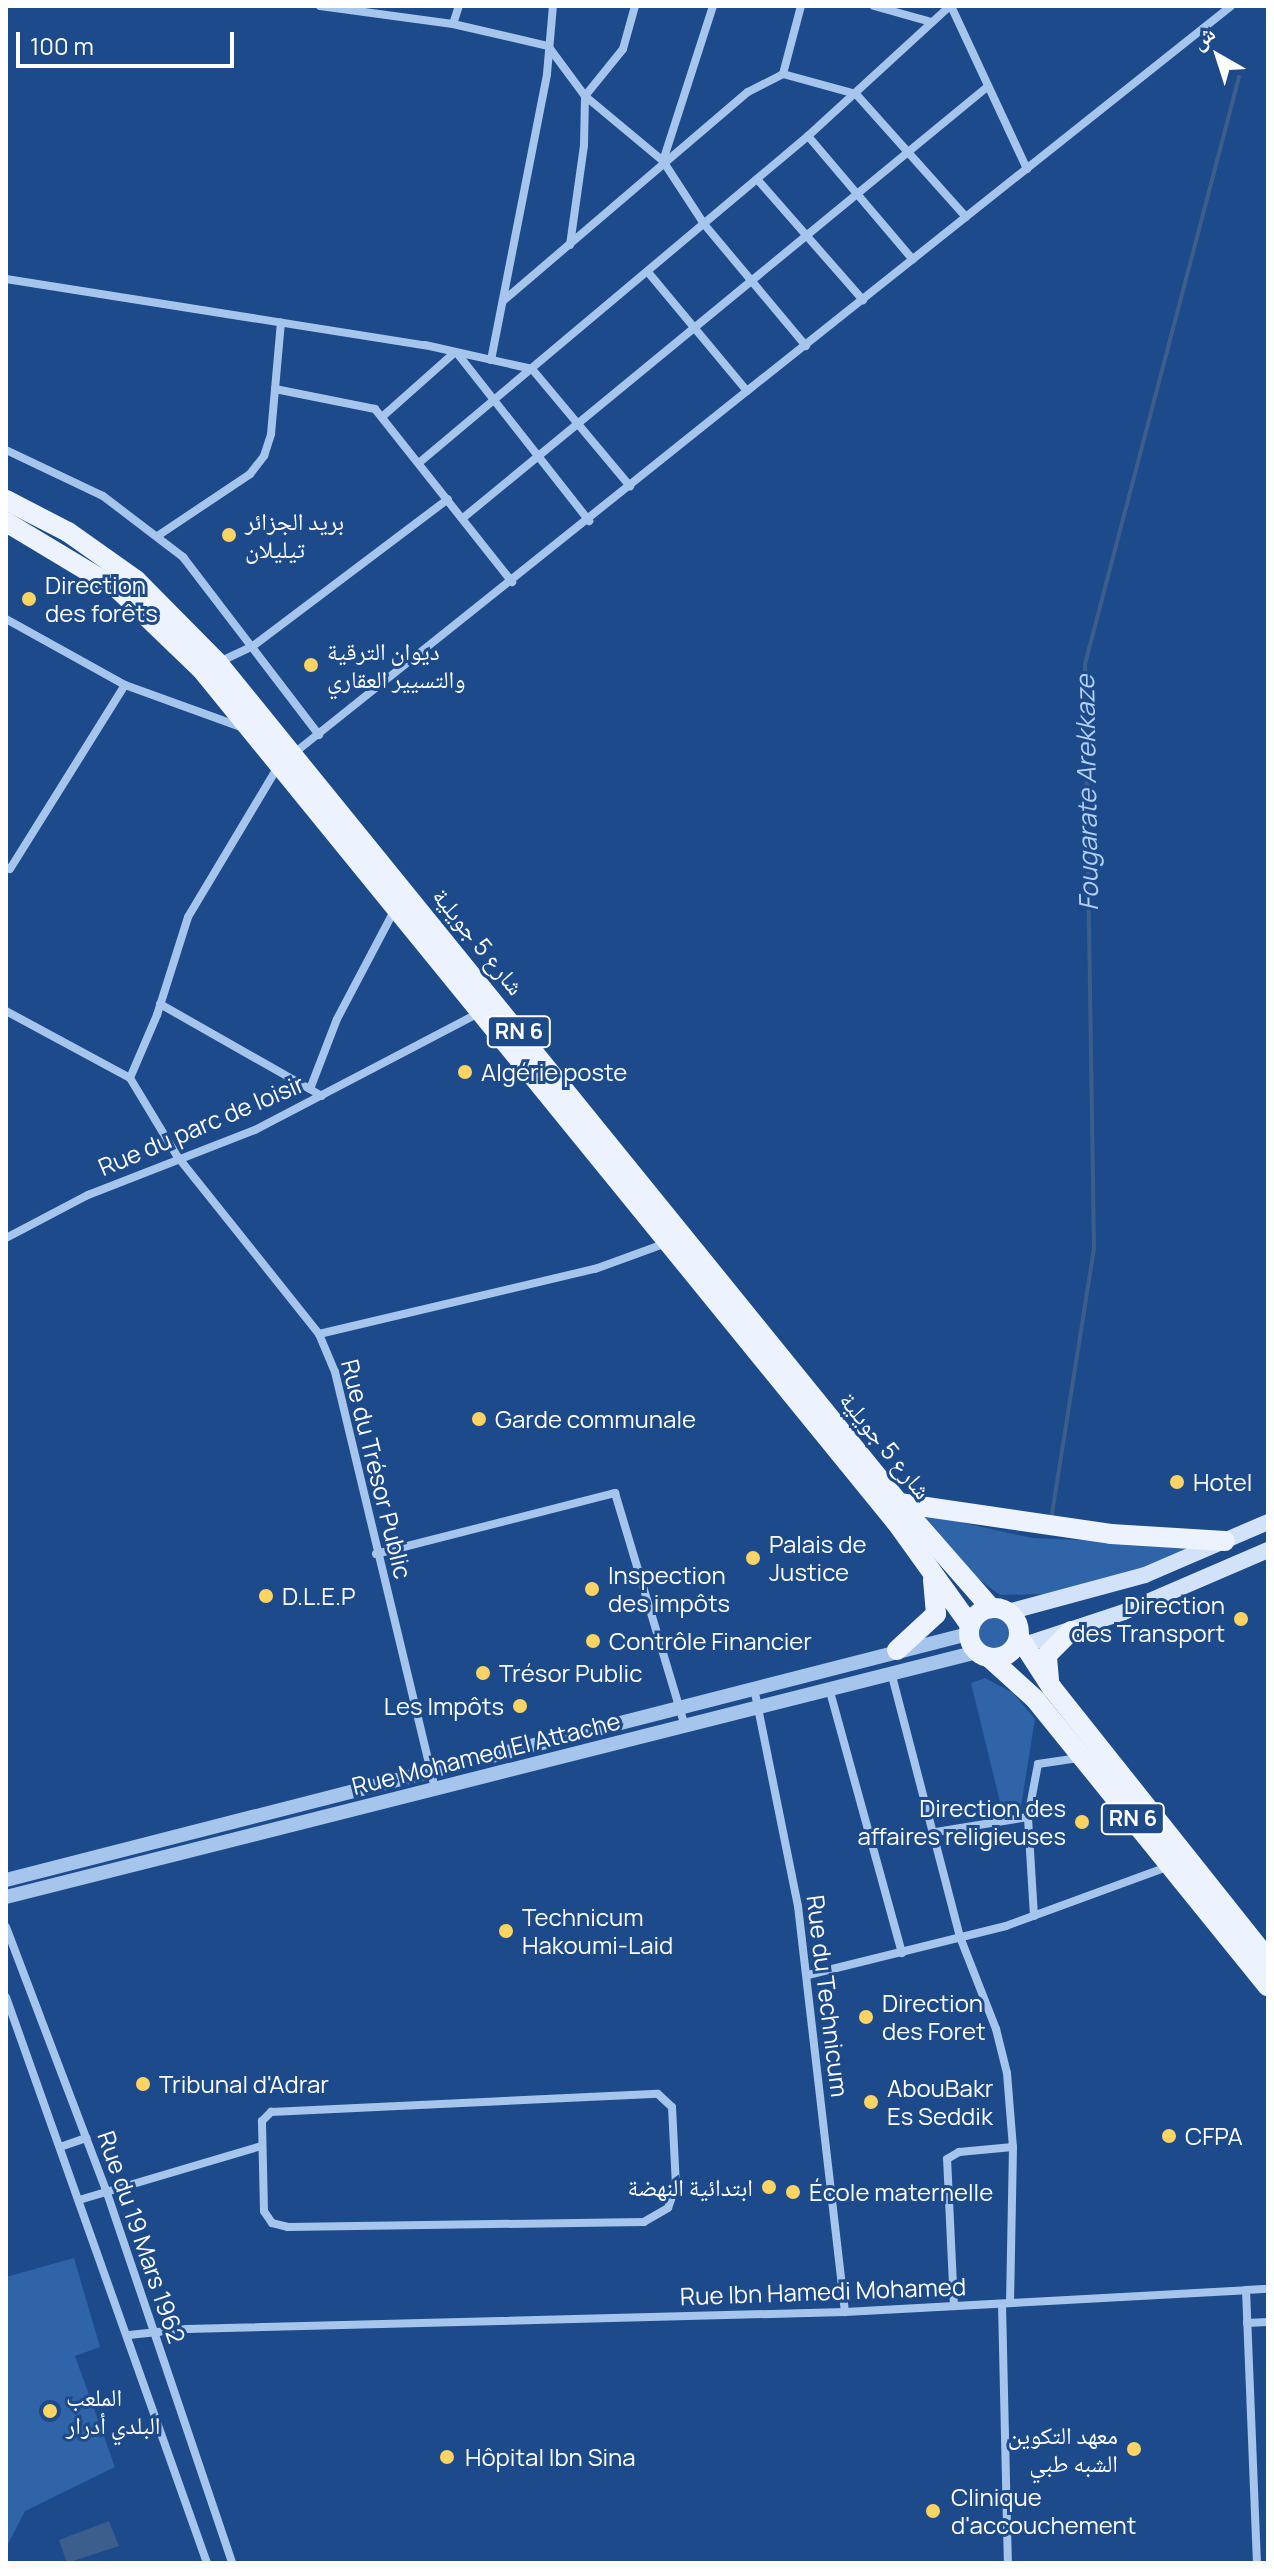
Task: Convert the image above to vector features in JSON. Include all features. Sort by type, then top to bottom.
[{"type":"main road","name":"شارع 5 جويلية","points":[[6,500],[68,532],[136,580],[218,663],[396,909],[486,1006],[669,1242],[731,1307],[931,1571],[976,1642]]},
{"type":"main road","name":"شارع 5 جويلية","points":[[8,529],[119,590],[202,670],[253,730],[286,759],[731,1307],[899,1503],[1000,1610],[1018,1624],[1019,1645]]},
{"type":"main road","points":[[899,1503],[1111,1534],[1225,1541]]},
{"type":"main road","points":[[976,1642],[1000,1610],[1105,1589],[1268,1522]]},
{"type":"main road","points":[[1225,1541],[1236,1564]]},
{"type":"main road","points":[[976,1642],[1019,1645],[1071,1631],[1268,1550]]},
{"type":"main road","points":[[897,1650],[936,1614],[931,1571]]},
{"type":"main road","points":[[1052,1688],[1047,1655],[1071,1631]]},
{"type":"main road","name":"RN 6","points":[[976,1642],[1035,1699],[1268,1987]]},
{"type":"main road","name":"RN 6","points":[[1019,1645],[1268,1960]]},
{"type":"street","points":[[320,6],[453,24],[548,46],[585,96],[665,161],[704,224],[806,346]]},
{"type":"street","points":[[453,24],[459,6]]},
{"type":"street","points":[[491,360],[553,6]]},
{"type":"street","points":[[570,245],[584,145],[585,96],[618,58],[635,6]]},
{"type":"street","points":[[665,161],[713,6]]},
{"type":"street","points":[[783,74],[801,6]]},
{"type":"street","points":[[874,6],[931,22]]},
{"type":"street","points":[[420,462],[808,136],[950,6],[986,88],[1027,169]]},
{"type":"street","points":[[6,1011],[130,1078],[160,1004],[176,947],[199,894],[286,759],[589,521],[747,391],[1231,6]]},
{"type":"street","points":[[503,301],[748,92],[783,74],[856,94],[966,217]]},
{"type":"street","points":[[463,518],[986,88]]},
{"type":"street","points":[[808,136],[913,260]]},
{"type":"street","points":[[757,179],[863,300]]},
{"type":"street","points":[[648,272],[747,391]]},
{"type":"street","points":[[6,279],[281,322],[532,369],[630,486]]},
{"type":"street","points":[[159,535],[250,474],[264,456],[275,389],[281,322]]},
{"type":"street","points":[[455,353],[589,521]]},
{"type":"street","points":[[382,417],[455,353]]},
{"type":"street","points":[[275,389],[369,405],[420,462],[512,582]]},
{"type":"street","points":[[6,450],[93,490],[159,535],[183,557],[319,735]]},
{"type":"street","points":[[218,663],[253,646],[448,499]]},
{"type":"street","points":[[6,619],[125,685],[253,730]]},
{"type":"street","points":[[6,879],[8,868],[125,685]]},
{"type":"street","points":[[310,1089],[337,1019],[396,909]]},
{"type":"street","points":[[160,1004],[322,1096]]},
{"type":"street","name":"Rue du parc de loisir","points":[[6,1238],[177,1156],[255,1130],[486,1006]]},
{"type":"street","name":"Rue du Trésor Public","points":[[130,1078],[177,1156],[319,1334],[335,1372],[376,1554],[435,1789]]},
{"type":"street","points":[[319,1334],[595,1269],[669,1242]]},
{"type":"street","points":[[376,1554],[615,1493],[685,1726]]},
{"type":"street","name":"Rue Mohamed El Attache","points":[[6,1880],[897,1650],[976,1642]]},
{"type":"street","name":"Rue Mohamed El Attache","points":[[6,1897],[685,1726],[890,1672],[976,1642]]},
{"type":"street","points":[[890,1672],[936,1832],[960,1937],[996,2029],[1007,2073],[1013,2147],[1006,2304],[1008,2563]]},
{"type":"street","name":"Rue du Technicum","points":[[754,1688],[808,1975],[845,2312]]},
{"type":"street","points":[[828,1688],[902,1953]]},
{"type":"street","points":[[1034,1916],[1028,1817],[1040,1762],[1083,1758]]},
{"type":"street","points":[[349,1793],[352,1810]]},
{"type":"street","points":[[936,1832],[1028,1817]]},
{"type":"street","points":[[808,1975],[902,1953],[1034,1916],[1171,1866]]},
{"type":"street","name":"Rue du 19 Mars 1962","points":[[6,1927],[106,2190],[232,2563]]},
{"type":"street","name":"Rue du 19 Mars 1962","points":[[6,1997],[129,2335],[207,2563]]},
{"type":"street","points":[[658,2094],[672,2107],[676,2185],[668,2208],[644,2222],[278,2226],[264,2211],[261,2146],[262,2121],[275,2112],[658,2094]]},
{"type":"street","points":[[60,2147],[86,2138]]},
{"type":"street","points":[[79,2200],[261,2146]]},
{"type":"street","points":[[954,2306],[947,2159],[959,2152],[1013,2147]]},
{"type":"street","name":"Rue Ibn Hamedi Mohamed","points":[[129,2335],[845,2312],[1268,2289]]},
{"type":"street","points":[[1246,2290],[1257,2563]]},
{"type":"street","points":[[1247,2323],[1268,2322]]},
{"type":"shaded area","points":[[914,1512],[1032,1538],[1203,1545],[1139,1571],[1046,1594],[1000,1595],[972,1574]]},
{"type":"shaded area","points":[[994,1618],[1004,1623],[1009,1633],[1004,1643],[994,1648],[984,1643],[979,1633],[984,1623]]},
{"type":"shaded area","points":[[985,1678],[1013,1693],[1035,1719],[1021,1806],[1001,1806],[971,1683]]},
{"type":"shaded area","name":"الملعب البلدي أدرار","points":[[74,2258],[100,2347],[75,2356],[115,2467],[25,2511],[6,2548],[6,2277]]},
{"type":"shaded area","points":[[109,2521],[119,2546],[67,2563],[59,2540]]},
{"type":"waterway","name":"Fougarate Arekkaze","points":[[1051,1520],[1094,1249],[1085,664],[1239,77]]},
{"type":"place","name":"بريد الجزائر تيليلان","points":[[229,535]]},
{"type":"place","name":"Direction des forêts","points":[[29,599]]},
{"type":"place","name":"ديوان الترقية والتسيير العقاري","points":[[311,665]]},
{"type":"place","name":"Algérie poste","points":[[465,1072]]},
{"type":"place","name":"Garde communale","points":[[479,1419]]},
{"type":"place","name":"Hotel","points":[[1177,1482]]},
{"type":"place","name":"Palais de Justice","points":[[753,1558]]},
{"type":"place","name":"Inspection des impôts","points":[[592,1589]]},
{"type":"place","name":"D.L.E.P","points":[[266,1596]]},
{"type":"place","name":"Direction des Transport","points":[[1241,1619]]},
{"type":"place","name":"Contrôle Financier","points":[[593,1641]]},
{"type":"place","name":"Trésor Public","points":[[483,1673]]},
{"type":"place","name":"Les Impôts","points":[[520,1706]]},
{"type":"place","name":"Direction des affaires religieuses","points":[[1082,1822]]},
{"type":"place","name":"Technicum Hakoumi-Laid","points":[[506,1931]]},
{"type":"place","name":"Direction des Foret","points":[[866,2017]]},
{"type":"place","name":"Tribunal d'Adrar","points":[[143,2084]]},
{"type":"place","name":"AbouBakr Es Seddik","points":[[871,2102]]},
{"type":"place","name":"CFPA","points":[[1169,2136]]},
{"type":"place","name":"ابتدائية النهضة","points":[[769,2187]]},
{"type":"place","name":"École maternelle","points":[[793,2192]]},
{"type":"place","name":"الملعب البلدي أدرار","points":[[50,2411]]},
{"type":"place","name":"معهد التكوين الشبه طبي","points":[[1134,2449]]},
{"type":"place","name":"Hôpital Ibn Sina","points":[[447,2457]]},
{"type":"place","name":"Clinique d'accouchement","points":[[933,2511]]}]
